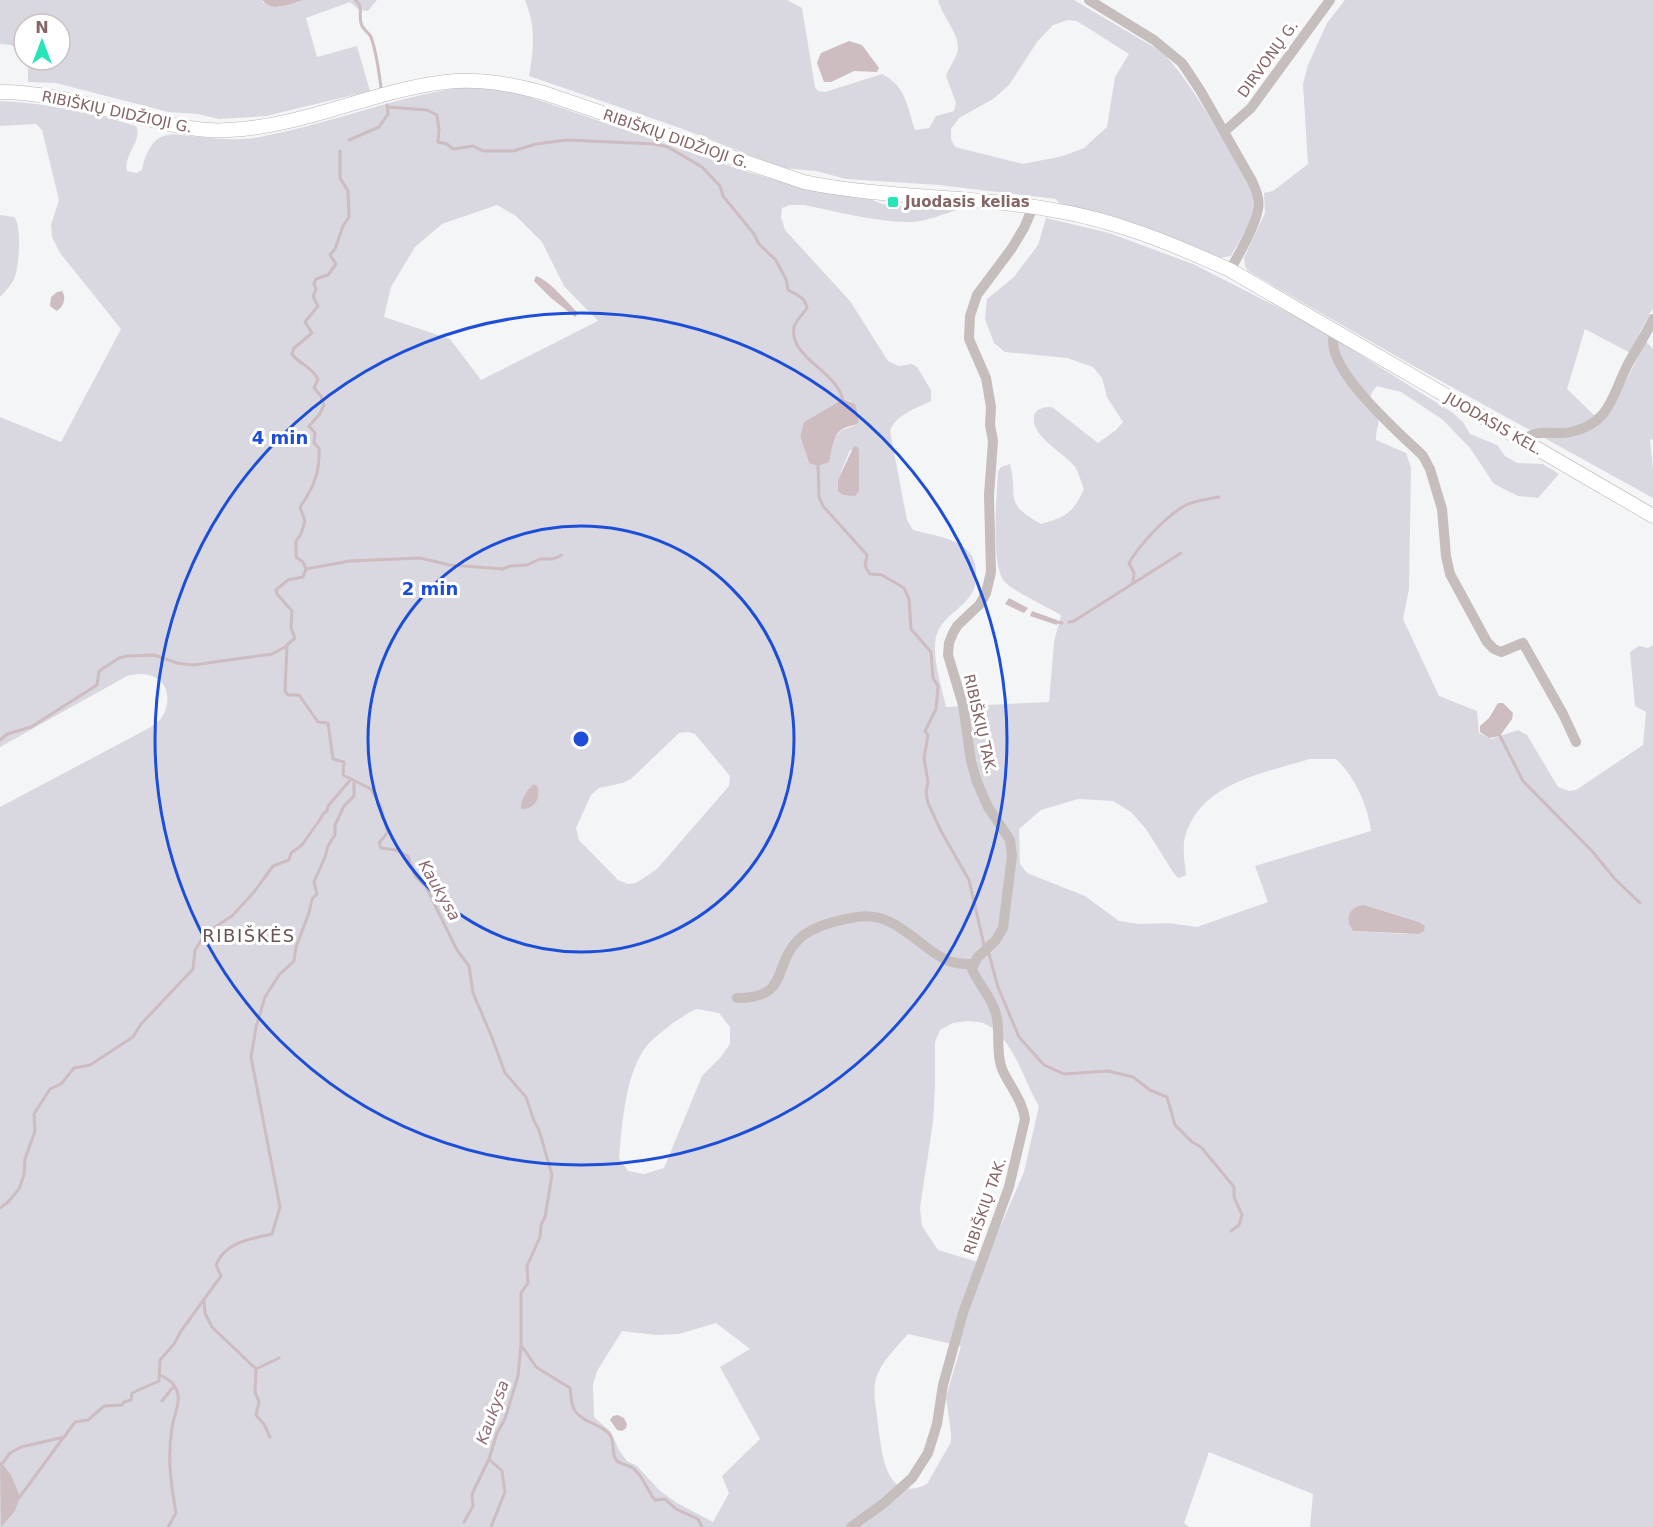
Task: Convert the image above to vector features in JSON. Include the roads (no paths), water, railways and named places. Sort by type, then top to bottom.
[{"type":"main road","name":"RIBIŠKIŲ DIDŽIOJI G.","points":[[0,92],[67,100],[183,128],[225,131],[264,127],[444,82],[503,83],[544,93],[804,182],[838,189],[1055,210],[1117,225],[1180,248],[1230,270],[1336,332]]},
{"type":"main road","name":"JUODASIS KEL.","points":[[1336,332],[1653,516]]},
{"type":"street","points":[[1089,0],[1154,40],[1182,63],[1225,131],[1252,181],[1257,192],[1256,217],[1230,270]]},
{"type":"street","name":"DIRVONŲ G.","points":[[1225,131],[1251,108],[1330,0]]},
{"type":"street","name":"RIBIŠKIŲ TAK.","points":[[851,1527],[884,1503],[912,1478],[928,1453],[937,1424],[943,1385],[963,1313],[1015,1169],[1025,1119],[1023,1108],[1002,1069],[998,1047],[997,1014],[974,972],[973,964],[996,940],[1003,928],[1012,856],[1010,840],[988,807],[977,782],[971,760],[963,705],[948,655],[949,643],[957,626],[980,604],[986,593],[990,572],[993,441],[990,425],[991,407],[986,378],[969,339],[970,316],[976,295],[1012,248],[1033,207]]},
{"type":"street","points":[[1523,441],[1536,433],[1568,433],[1595,423],[1609,407],[1628,364],[1653,320]]},
{"type":"street","points":[[1336,332],[1332,338],[1333,347],[1351,382],[1423,456],[1427,463],[1442,509],[1450,574],[1487,642],[1494,650],[1501,652],[1523,643],[1563,714],[1575,742]]},
{"type":"street","points":[[737,998],[759,996],[775,984],[797,941],[807,933],[858,917],[872,917],[888,921],[918,939],[946,960],[958,964],[973,964]]},
{"type":"waterway","name":"Kaukysa","points":[[355,0],[360,6],[362,26],[373,43],[381,88]]},
{"type":"waterway","name":"Kaukysa","points":[[349,140],[379,127],[388,114],[387,105]]},
{"type":"waterway","points":[[388,107],[427,110],[437,115],[438,142],[447,144],[453,149],[473,146],[483,151],[513,151],[536,144],[567,140],[654,144],[668,147],[702,167],[720,186],[723,196],[754,234],[759,244],[775,259],[786,279],[788,290],[804,301],[807,308],[795,324],[794,338],[799,348],[840,391],[843,402]]},
{"type":"waterway","name":"Kaukysa","points":[[340,151],[340,178],[348,191],[349,217],[330,255],[336,264],[328,275],[316,279],[314,283],[316,290],[313,296],[318,306],[305,322],[312,333],[294,348],[292,354],[318,379],[314,388],[321,396],[324,405],[309,426],[315,433],[314,443],[319,448],[318,465],[312,486],[300,507],[305,521],[296,541],[296,557],[303,562],[306,569],[303,577],[288,580],[276,590],[292,611],[291,628],[295,638],[287,645],[285,691],[288,695],[299,695],[318,722],[328,723],[333,759],[344,762],[343,775],[371,789],[381,807],[388,832],[379,843],[381,848],[396,850],[408,856],[415,876],[426,887],[457,950],[469,966],[473,993],[505,1073],[526,1097],[539,1130],[552,1175],[540,1237],[527,1266],[528,1283],[521,1293],[521,1345],[518,1376],[505,1419],[472,1494],[473,1506],[464,1522]]},
{"type":"waterway","points":[[818,464],[819,497],[823,506],[867,555],[865,566],[870,574],[882,575],[904,588],[909,599],[911,629],[931,652],[933,678],[938,686],[936,709],[925,731],[928,735],[924,758],[928,782],[926,792],[928,803],[941,831],[969,880],[984,945]]},
{"type":"waterway","points":[[1133,582],[1134,573],[1129,563],[1154,531],[1186,505],[1219,497]]},
{"type":"waterway","points":[[1069,622],[1181,553]]},
{"type":"waterway","points":[[306,569],[350,561],[420,558],[450,565],[503,569],[510,566],[527,565],[540,559],[553,559],[562,555]]},
{"type":"waterway","points":[[1057,622],[1062,623]]},
{"type":"waterway","points":[[0,740],[7,734],[31,727],[97,685],[99,671],[119,658],[154,655],[177,663],[193,665],[272,654],[287,646]]},
{"type":"waterway","points":[[1500,736],[1523,781],[1640,903]]},
{"type":"waterway","points":[[0,1208],[19,1189],[24,1175],[25,1159],[35,1131],[34,1114],[50,1089],[61,1084],[74,1068],[90,1065],[133,1037],[141,1024],[193,969],[195,950],[206,933],[232,916],[273,866],[289,860],[291,853],[302,845],[327,811],[328,806],[351,779]]},
{"type":"waterway","points":[[2,1464],[10,1453],[21,1447],[64,1437],[75,1422],[88,1420],[104,1406],[122,1405],[131,1400],[132,1393],[159,1381],[160,1360],[174,1344],[221,1276],[216,1265],[220,1257],[232,1246],[272,1234],[280,1207],[251,1057],[256,1027],[265,997],[279,975],[294,961],[296,947],[312,899],[317,894],[314,882],[328,846],[335,835],[335,825],[344,806],[354,796],[354,782]]},
{"type":"waterway","points":[[989,954],[998,987],[1019,1037],[1044,1065],[1064,1074],[1108,1071],[1133,1077],[1150,1090],[1167,1097],[1175,1125],[1192,1142],[1201,1147],[1234,1187],[1234,1197],[1242,1215],[1239,1225],[1231,1231]]},
{"type":"waterway","points":[[204,1299],[205,1313],[212,1327],[256,1369],[255,1392],[259,1402],[256,1415],[264,1424],[270,1437]]},
{"type":"waterway","points":[[521,1345],[536,1367],[570,1388],[575,1411],[583,1419],[602,1428],[610,1435],[615,1459],[637,1473],[655,1500],[665,1499],[676,1509],[698,1519],[702,1527]]},
{"type":"waterway","points":[[256,1369],[279,1358]]},
{"type":"waterway","points":[[160,1375],[174,1385],[178,1399],[170,1449],[171,1481],[176,1513],[168,1527]]},
{"type":"waterway","points":[[162,1401],[174,1386]]},
{"type":"waterway","points":[[19,1498],[63,1438]]},
{"type":"waterway","points":[[490,1460],[502,1471],[505,1492],[491,1527]]},
{"type":"place","name":"Juodasis kelias","points":[[893,202]]},
{"type":"district","name":"RIBIŠKĖS","points":[[249,936]]}]
